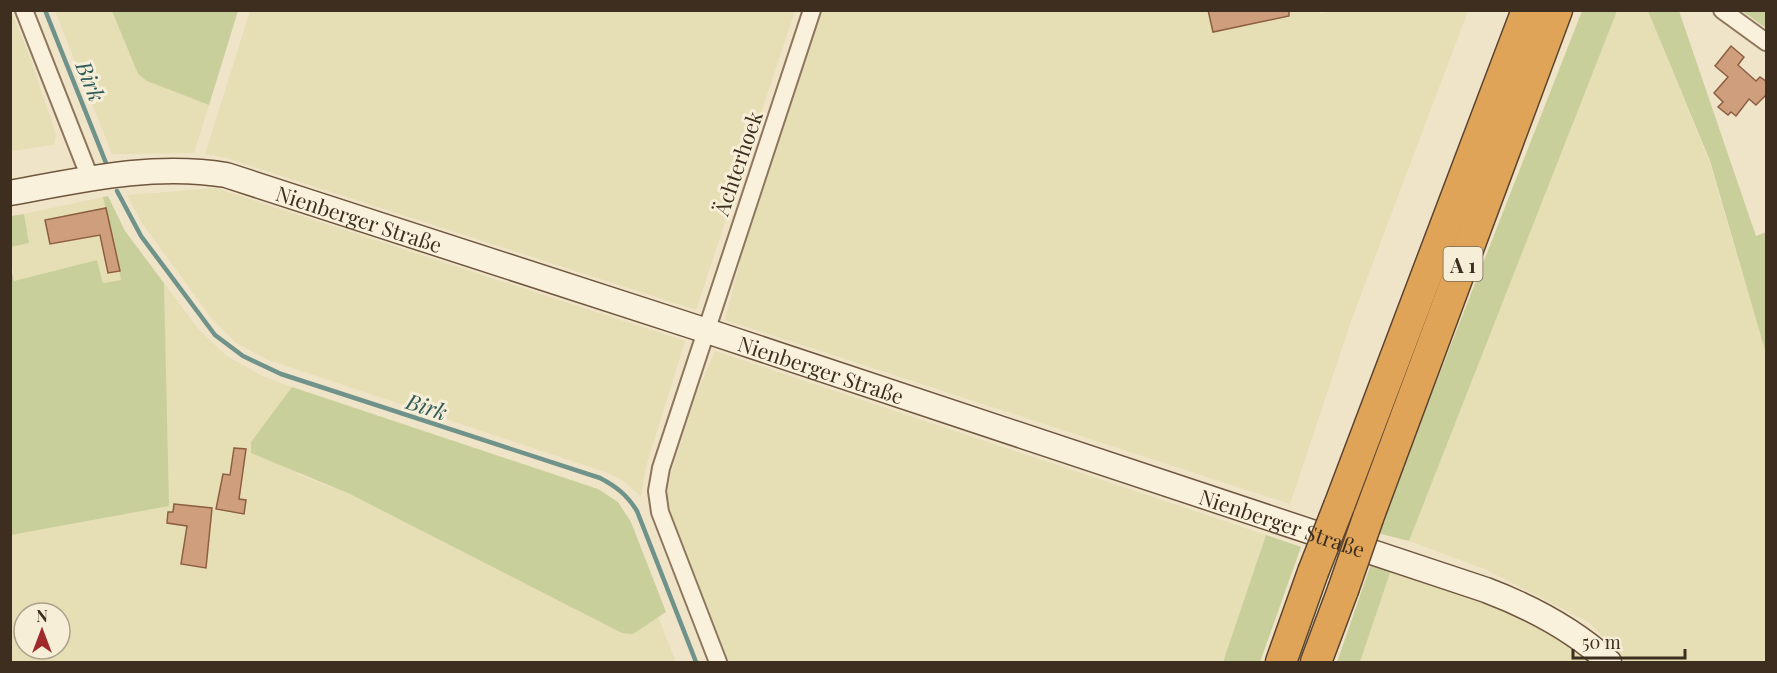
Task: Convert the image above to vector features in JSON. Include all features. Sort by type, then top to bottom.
[{"type":"highway","name":"A 1","points":[[1281,663],[1313,572],[1527,10]]},
{"type":"highway","name":"A 1","points":[[1316,663],[1557,10]]},
{"type":"street","points":[[24,10],[90,178]]},
{"type":"street","name":"Ächterhoek","points":[[718,663],[660,512],[657,491],[661,468],[704,330],[812,10]]},
{"type":"street","points":[[1722,10],[1767,42]]},
{"type":"street","name":"Nienberger Straße","points":[[10,194],[90,178],[156,170],[197,170],[226,175],[704,330],[1486,590],[1513,600],[1561,625],[1609,663]]},
{"type":"shaded area","points":[[250,10],[795,11],[696,310],[223,157],[205,154]]},
{"type":"shaded area","points":[[1320,10],[1320,14],[1336,10],[1468,11],[1351,321],[1290,504],[725,320],[741,258],[822,11]]},
{"type":"shaded area","points":[[11,11],[30,57],[56,134],[54,145],[11,151]]},
{"type":"shaded area","points":[[55,11],[112,11],[138,74],[147,81],[209,105],[194,153],[112,154]]},
{"type":"shaded area","points":[[1617,11],[1648,11],[1709,161],[1766,354],[1766,662],[1625,662],[1590,623],[1487,570],[1409,541]]},
{"type":"shaded area","points":[[216,188],[685,341],[646,467],[641,497],[624,481],[605,472],[268,360],[236,343],[212,319],[142,223],[127,195]]},
{"type":"shaded area","points":[[103,197],[121,280],[103,283],[97,260],[14,281],[10,247],[29,243],[24,214]]},
{"type":"shaded area","points":[[164,283],[199,330],[227,356],[262,376],[292,387],[251,442],[300,475],[350,494],[633,634],[658,617],[676,662],[11,662],[11,535],[168,506]]},
{"type":"shaded area","points":[[715,351],[1266,535],[1223,662],[729,662],[673,521],[667,495],[671,473],[698,390]]},
{"type":"shaded area","points":[[1393,564],[1529,617],[1593,662],[1360,662]]},
{"type":"green space","points":[[112,11],[238,11],[209,105],[147,81],[138,74]]},
{"type":"green space","points":[[1582,11],[1617,11],[1409,541],[1377,533]]},
{"type":"green space","points":[[1648,11],[1679,11],[1756,236],[1766,232],[1766,354],[1710,161]]},
{"type":"green space","points":[[1742,11],[1766,11],[1766,28]]},
{"type":"green space","points":[[108,196],[125,231],[164,283],[169,506],[11,535],[10,263],[14,281],[97,260],[103,283],[121,280],[103,197]]},
{"type":"green space","points":[[24,214],[29,243],[11,247],[11,216]]},
{"type":"green space","points":[[292,387],[598,489],[618,502],[631,522],[666,612],[633,634],[622,633],[350,494],[251,453],[251,442]]},
{"type":"green space","points":[[1266,535],[1301,547],[1260,662],[1223,662]]},
{"type":"green space","points":[[1373,558],[1393,564],[1360,662],[1337,662]]},
{"type":"building","points":[[1208,10],[1289,10],[1289,16],[1213,32]]},
{"type":"building","points":[[1731,46],[1744,57],[1738,65],[1756,81],[1760,77],[1767,82],[1767,94],[1756,105],[1749,99],[1736,116],[1731,112],[1728,115],[1718,107],[1723,102],[1714,93],[1728,77],[1715,66]]},
{"type":"building","points":[[106,208],[120,271],[108,273],[100,235],[50,244],[45,220]]},
{"type":"building","points":[[234,448],[246,449],[239,499],[246,500],[244,514],[216,509],[223,474],[230,475]]},
{"type":"building","points":[[174,504],[212,508],[206,568],[181,564],[187,526],[167,523],[168,512],[173,512]]},
{"type":"waterway","name":"Birk","points":[[45,10],[106,163]]},
{"type":"waterway","name":"Birk","points":[[117,191],[141,236],[215,335],[243,356],[281,374],[600,478],[621,492],[637,511],[696,662]]}]
